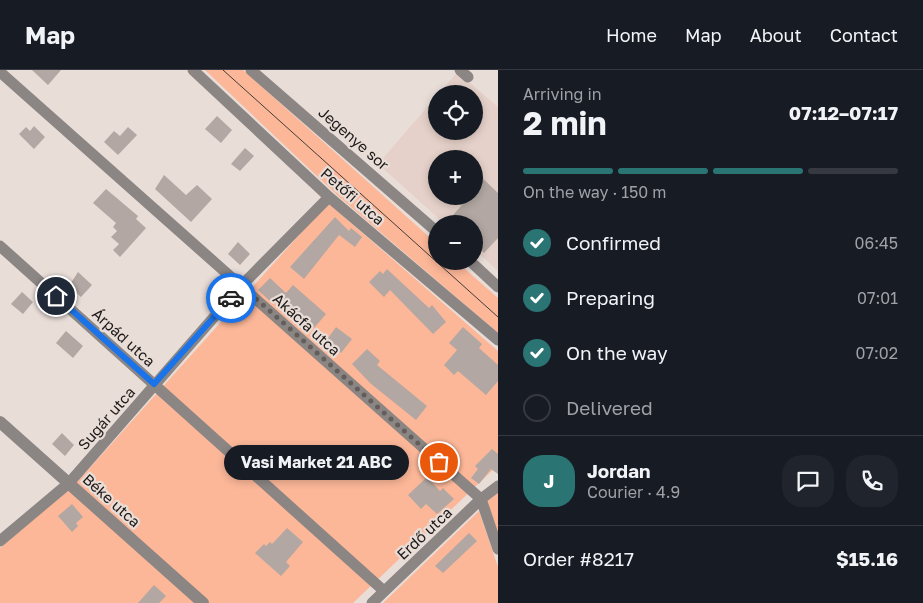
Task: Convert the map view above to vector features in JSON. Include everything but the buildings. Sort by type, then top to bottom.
[{"type":"street","name":"Petőfi utca","points":[[192,70],[329,197],[498,340]]},
{"type":"street","name":"Jegenye sor","points":[[251,70],[428,224]]},
{"type":"street","name":"Akácfa utca","points":[[0,72],[481,499]]},
{"type":"street","name":"Sugár utca","points":[[0,541],[69,483],[242,286],[329,197]]},
{"type":"street","name":"Árpád utca","points":[[0,246],[384,591]]},
{"type":"street","points":[[480,270],[498,287]]},
{"type":"street","name":"Béke utca","points":[[0,422],[202,603]]},
{"type":"street","name":"Erdő utca","points":[[372,603],[481,499],[498,486]]},
{"type":"street","points":[[481,499],[498,549]]},
{"type":"shaded area","points":[[205,70],[243,70],[428,236],[428,270],[466,270],[498,298],[498,333],[337,195]]},
{"type":"shaded area","points":[[457,72],[472,85],[446,85]]},
{"type":"shaded area","points":[[483,94],[498,107],[498,271],[483,257],[483,215],[435,215],[378,164],[428,106],[428,140],[483,140]]},
{"type":"shaded area","points":[[328,203],[498,351],[498,465],[353,603],[0,603],[0,548],[78,481]]},
{"type":"shaded area","points":[[498,487],[498,546],[481,499]]},
{"type":"shaded area","points":[[479,511],[498,567],[498,603],[383,603]]},
{"type":"tram line","points":[[223,70],[498,317]]},
{"type":"way so far","points":[[231,298],[242,286],[439,462]]},
{"type":"place","name":"Vasi Market 21 ABC","points":[[439,462]]},
{"type":"route","points":[[56,296],[154,384],[231,298]]}]
